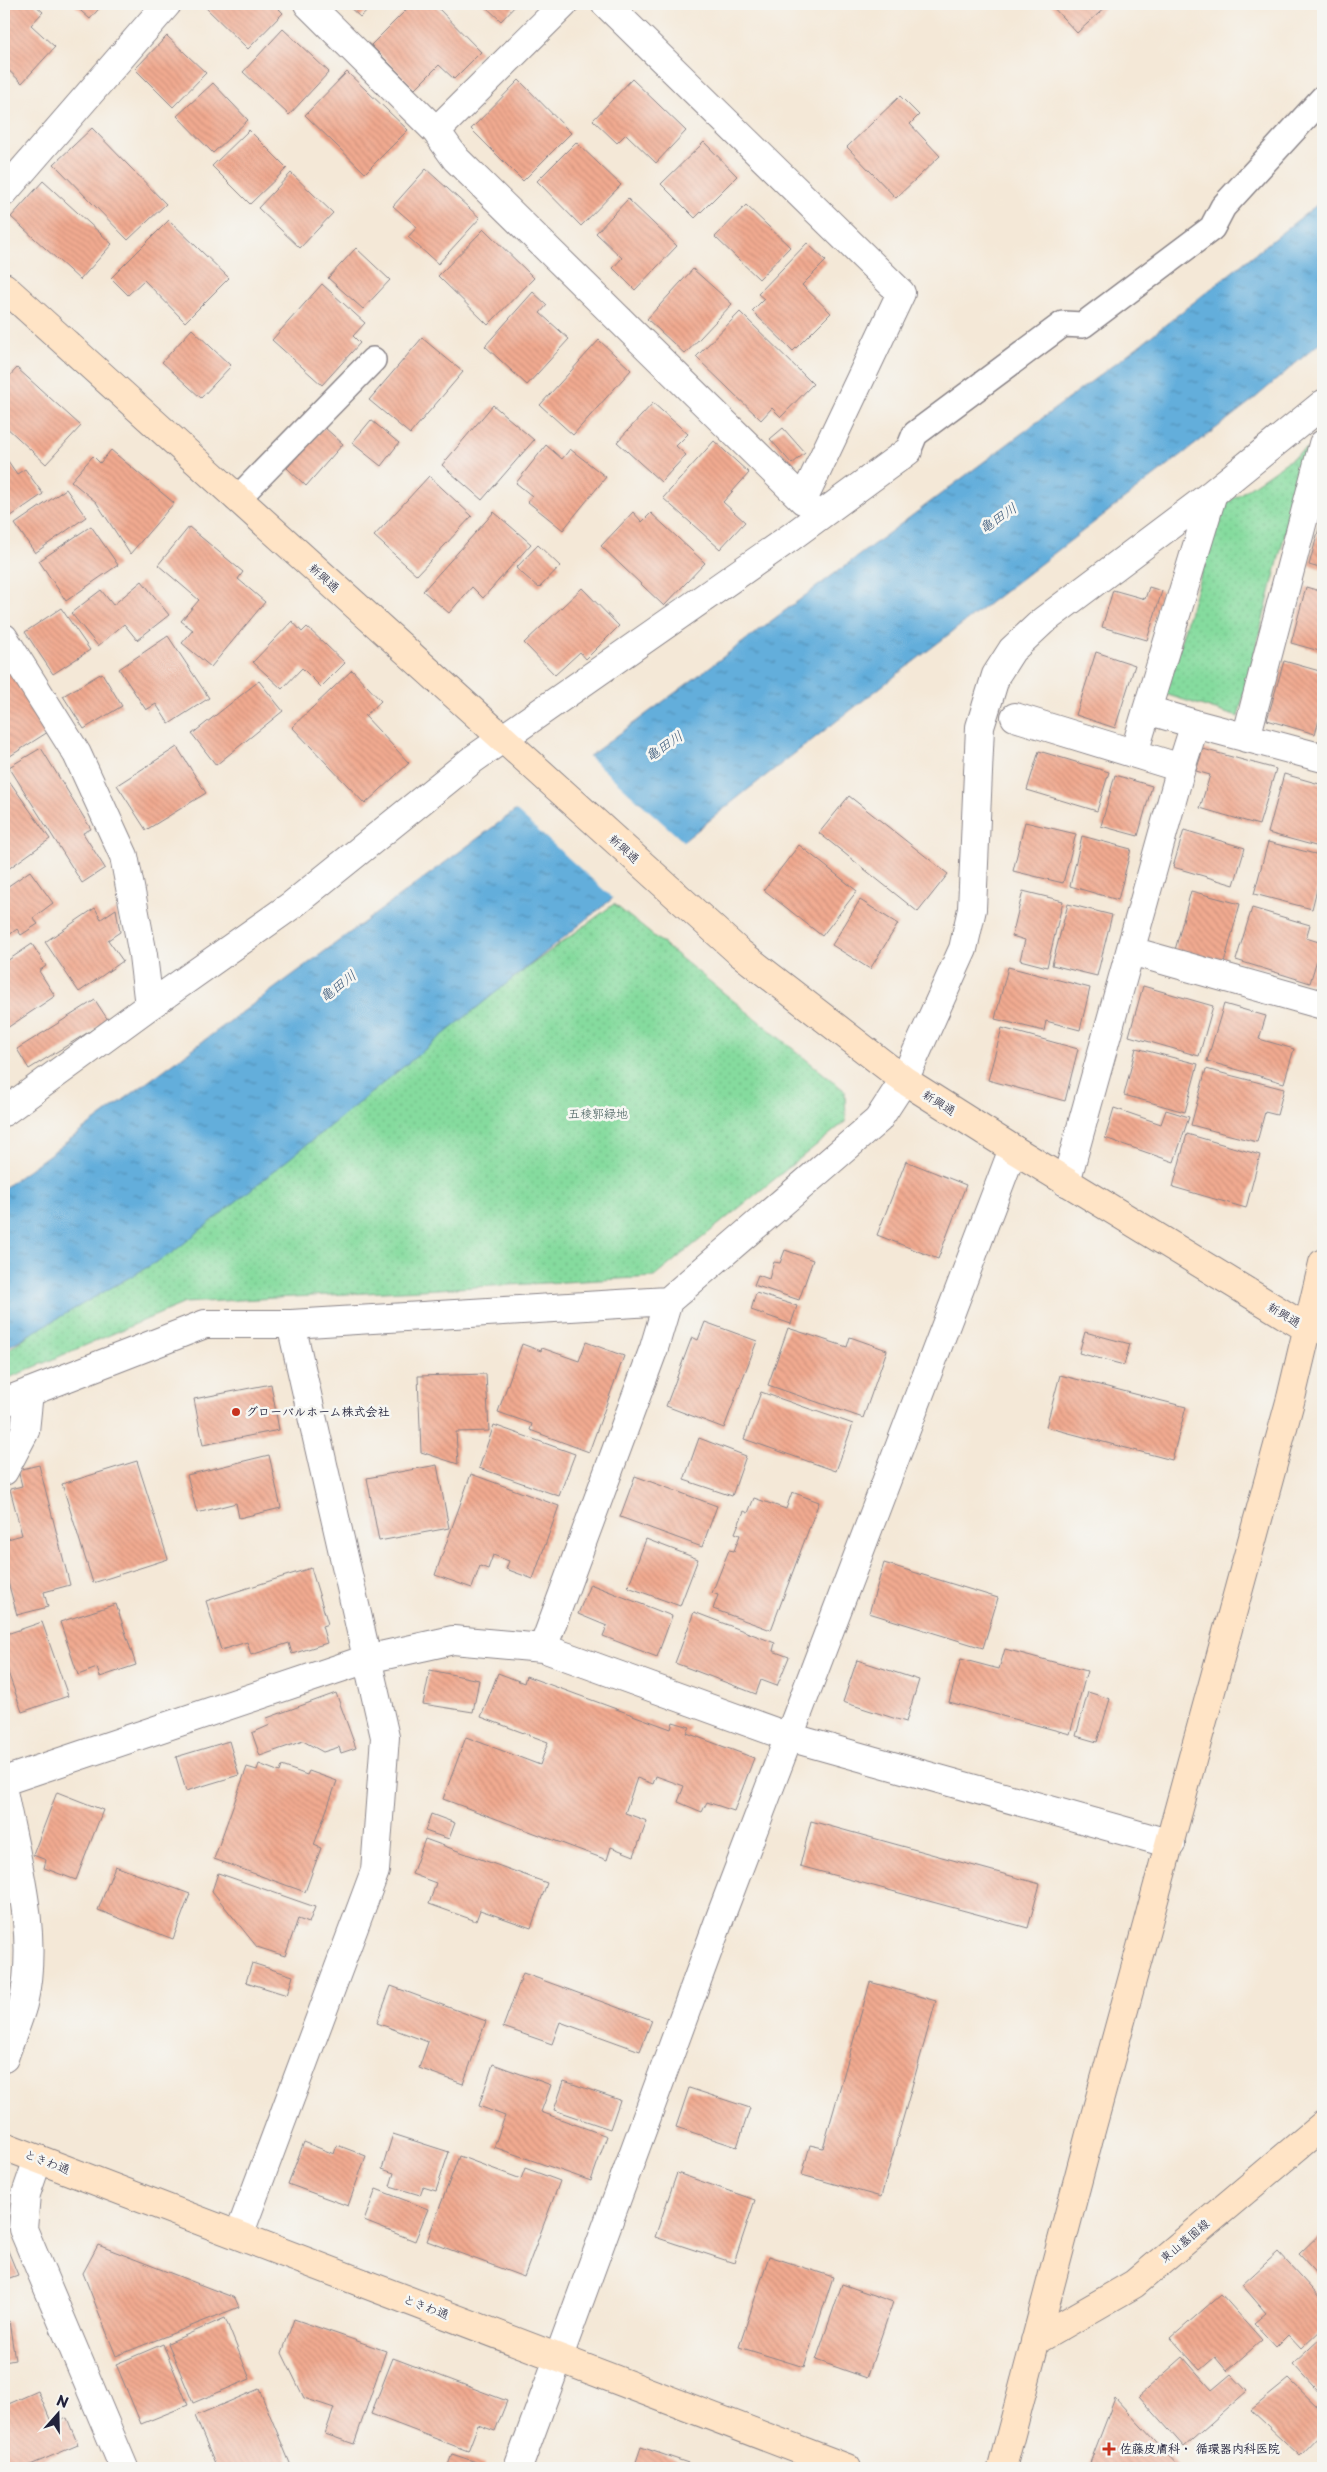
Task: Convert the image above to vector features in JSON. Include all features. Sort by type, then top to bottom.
[{"type":"street","points":[[4,192],[167,4]]},
{"type":"street","points":[[308,4],[436,131],[456,159],[803,500]]},
{"type":"street","points":[[436,131],[564,4]]},
{"type":"street","points":[[606,4],[901,293],[803,500],[791,537]]},
{"type":"street","name":"新興通","points":[[4,287],[510,747],[740,953],[904,1080],[1066,1182],[1315,1331]]},
{"type":"street","points":[[543,1648],[654,1348],[668,1302],[878,1120],[904,1080],[951,979],[962,949],[972,909],[980,727],[996,675],[1012,650],[1044,621],[1213,493],[1323,404]]},
{"type":"street","points":[[1246,738],[1323,444]]},
{"type":"street","points":[[5,1108],[292,905],[472,760],[510,747],[908,451]]},
{"type":"street","points":[[1134,753],[1213,493]]},
{"type":"street","points":[[4,638],[77,754],[124,856],[143,955],[149,1006]]},
{"type":"street","points":[[1147,710],[1323,758]]},
{"type":"street","points":[[1015,717],[1182,768]]},
{"type":"street","points":[[1066,1182],[1195,724]]},
{"type":"street","points":[[1131,951],[1323,1005]]},
{"type":"street","points":[[518,2468],[560,2359],[721,1915],[1013,1149]]},
{"type":"street","points":[[1002,2468],[1289,1408],[1315,1331],[1323,1263]]},
{"type":"street","points":[[4,1402],[205,1324],[291,1324],[668,1302]]},
{"type":"street","points":[[239,2236],[375,1872],[385,1737],[291,1324]]},
{"type":"street","points":[[4,1471],[25,1432],[29,1392]]},
{"type":"street","points":[[4,1781],[367,1659],[453,1640],[543,1648],[789,1737],[1171,1844]]},
{"type":"street","points":[[4,1796],[27,1910],[28,1950],[23,2003],[4,2058]]},
{"type":"street","name":"東山墓園線","points":[[1035,2342],[1134,2284],[1323,2125]]},
{"type":"street","name":"ときわ通","points":[[4,2146],[847,2468]]},
{"type":"street","points":[[38,2159],[26,2194],[23,2229],[124,2468]]},
{"type":"lane","points":[[908,451],[915,434],[1064,324],[1083,325],[1212,228],[1223,207],[1323,98]]},
{"type":"lane","points":[[237,499],[372,360]]},
{"type":"green space","points":[[1307,448],[1238,717],[1165,694],[1221,507]]},
{"type":"green space","name":"五稜郭緑地","points":[[614,904],[845,1091],[846,1121],[654,1277],[185,1303],[4,1380],[4,1353]]},
{"type":"water","name":"亀田川","points":[[1323,200],[1323,340],[1254,399],[746,791],[172,1253],[4,1349],[4,1188],[687,684],[1136,348]]},
{"type":"pier","points":[[587,755],[685,843],[615,900],[514,809]]},
{"type":"building","points":[[4,4],[34,4],[43,12],[31,25],[55,47],[22,83],[4,66]]},
{"type":"building","points":[[73,4],[103,4],[90,19]]},
{"type":"building","points":[[202,4],[274,4],[283,13],[248,49]]},
{"type":"building","points":[[346,4],[374,4],[360,17]]},
{"type":"building","points":[[412,4],[434,4],[481,52],[454,79],[439,65],[415,89],[371,45]]},
{"type":"building","points":[[483,4],[517,4],[501,21]]},
{"type":"building","points":[[1050,4],[1109,4],[1077,33]]},
{"type":"building","points":[[283,29],[329,72],[289,115],[243,72]]},
{"type":"building","points":[[167,36],[206,73],[173,107],[135,69]]},
{"type":"building","points":[[347,72],[408,130],[365,173],[305,115]]},
{"type":"building","points":[[632,79],[686,131],[656,163],[626,134],[617,143],[593,120]]},
{"type":"building","points":[[519,80],[571,133],[523,181],[471,129]]},
{"type":"building","points":[[213,83],[248,120],[213,153],[177,116]]},
{"type":"building","points":[[900,96],[919,115],[910,124],[940,156],[896,198],[847,147]]},
{"type":"building","points":[[92,128],[166,204],[128,240],[54,164]]},
{"type":"building","points":[[249,130],[287,168],[250,204],[212,166]]},
{"type":"building","points":[[576,142],[621,185],[581,226],[537,181]]},
{"type":"building","points":[[704,142],[737,176],[695,218],[661,184]]},
{"type":"building","points":[[426,169],[480,218],[438,264],[408,237],[417,227],[393,206]]},
{"type":"building","points":[[291,173],[333,213],[300,248],[258,208]]},
{"type":"building","points":[[43,181],[112,244],[80,280],[11,217]]},
{"type":"building","points":[[628,199],[677,246],[635,290],[613,268],[622,258],[596,233]]},
{"type":"building","points":[[746,205],[790,247],[759,279],[715,237]]},
{"type":"building","points":[[169,220],[229,278],[185,322],[144,280],[128,295],[111,278]]},
{"type":"building","points":[[484,229],[534,278],[488,325],[438,276]]},
{"type":"building","points":[[807,243],[826,261],[802,285],[831,313],[793,351],[752,311],[764,299],[758,294]]},
{"type":"building","points":[[356,248],[390,280],[363,309],[328,278]]},
{"type":"building","points":[[693,269],[732,304],[685,354],[647,319]]},
{"type":"building","points":[[322,284],[365,323],[353,336],[360,343],[322,385],[272,340]]},
{"type":"building","points":[[533,292],[547,305],[540,313],[569,339],[527,385],[485,346]]},
{"type":"building","points":[[740,312],[813,384],[781,417],[772,408],[761,420],[696,357]]},
{"type":"building","points":[[192,329],[231,366],[201,398],[162,362]]},
{"type":"building","points":[[422,338],[463,372],[410,434],[369,400]]},
{"type":"building","points":[[599,340],[631,370],[573,435],[540,405]]},
{"type":"building","points":[[17,368],[81,426],[46,464],[4,425],[4,382]]},
{"type":"building","points":[[653,403],[688,434],[676,446],[686,455],[661,482],[617,442]]},
{"type":"building","points":[[493,405],[534,440],[482,500],[442,465]]},
{"type":"building","points":[[371,420],[399,443],[381,466],[352,443]]},
{"type":"building","points":[[324,427],[343,444],[306,486],[287,468]]},
{"type":"building","points":[[783,428],[805,453],[792,464],[770,439]]},
{"type":"building","points":[[714,441],[749,473],[723,502],[745,522],[720,549],[663,498]]},
{"type":"building","points":[[546,445],[562,459],[570,449],[606,477],[563,530],[528,502],[532,496],[516,483]]},
{"type":"building","points":[[111,450],[174,503],[130,554],[96,502],[71,481],[93,456],[100,463]]},
{"type":"building","points":[[8,461],[17,474],[25,469],[43,494],[4,521],[4,463]]},
{"type":"building","points":[[429,476],[472,516],[417,575],[374,536]]},
{"type":"building","points":[[66,489],[86,517],[35,553],[15,524]]},
{"type":"building","points":[[494,512],[531,544],[483,598],[472,587],[449,613],[423,591]]},
{"type":"building","points":[[633,512],[642,522],[651,513],[705,563],[664,606],[601,546]]},
{"type":"building","points":[[1321,521],[1323,521],[1323,569],[1309,565]]},
{"type":"building","points":[[91,526],[118,565],[66,601],[39,561]]},
{"type":"building","points":[[189,527],[243,572],[238,579],[265,602],[211,667],[182,643],[193,630],[181,621],[199,600],[158,565]]},
{"type":"building","points":[[538,545],[560,566],[539,588],[516,568]]},
{"type":"building","points":[[142,581],[169,615],[137,640],[124,624],[98,646],[71,613],[101,590],[113,605]]},
{"type":"building","points":[[1149,587],[1162,591],[1147,640],[1102,627],[1113,590],[1145,599]]},
{"type":"building","points":[[1306,587],[1323,592],[1323,652],[1291,643]]},
{"type":"building","points":[[582,588],[619,626],[586,659],[580,652],[555,675],[524,643]]},
{"type":"building","points":[[61,608],[90,650],[53,674],[25,632]]},
{"type":"building","points":[[292,621],[302,632],[307,627],[345,663],[321,687],[302,668],[282,689],[253,662]]},
{"type":"building","points":[[168,636],[209,698],[169,724],[156,704],[146,710],[119,669]]},
{"type":"building","points":[[1096,652],[1135,665],[1115,728],[1076,715]]},
{"type":"building","points":[[4,661],[48,732],[7,758],[4,752]]},
{"type":"building","points":[[1284,661],[1323,672],[1323,707],[1315,734],[1267,720]]},
{"type":"building","points":[[352,670],[381,701],[365,716],[409,763],[365,804],[292,727]]},
{"type":"building","points":[[102,673],[122,706],[84,729],[63,696]]},
{"type":"building","points":[[259,681],[283,711],[216,765],[192,734]]},
{"type":"building","points":[[177,747],[206,793],[146,830],[117,785]]},
{"type":"building","points":[[41,748],[91,829],[83,833],[105,868],[82,883],[9,767]]},
{"type":"building","points":[[1203,749],[1276,769],[1259,825],[1200,808],[1210,775],[1196,771]]},
{"type":"building","points":[[1039,751],[1109,772],[1097,811],[1027,790]]},
{"type":"building","points":[[1284,774],[1323,785],[1323,848],[1268,833]]},
{"type":"building","points":[[1115,775],[1152,786],[1138,836],[1101,826]]},
{"type":"building","points":[[10,782],[50,839],[4,872],[4,786]]},
{"type":"building","points":[[849,796],[948,874],[918,912],[819,833]]},
{"type":"building","points":[[1025,822],[1076,834],[1063,883],[1013,871]]},
{"type":"building","points":[[1184,830],[1245,848],[1234,885],[1173,867]]},
{"type":"building","points":[[1082,836],[1131,849],[1118,900],[1070,886]]},
{"type":"building","points":[[1268,842],[1323,856],[1323,865],[1312,909],[1254,894]]},
{"type":"building","points":[[799,845],[857,891],[822,936],[764,890]]},
{"type":"building","points":[[30,871],[53,903],[33,918],[38,924],[21,935],[17,929],[4,939],[4,889]]},
{"type":"building","points":[[1023,891],[1063,901],[1047,967],[1020,960],[1025,940],[1012,936]]},
{"type":"building","points":[[1191,891],[1240,904],[1224,963],[1175,950]]},
{"type":"building","points":[[860,900],[898,924],[870,969],[832,945]]},
{"type":"building","points":[[1068,904],[1112,915],[1097,976],[1052,965]]},
{"type":"building","points":[[95,908],[101,919],[116,909],[120,932],[108,940],[123,961],[79,992],[45,942]]},
{"type":"building","points":[[1252,908],[1310,925],[1306,938],[1322,943],[1310,983],[1236,960]]},
{"type":"building","points":[[32,944],[46,966],[39,971],[55,996],[4,1030],[4,963]]},
{"type":"building","points":[[1008,967],[1090,988],[1080,1030],[1046,1021],[1044,1031],[995,1019]]},
{"type":"building","points":[[1143,986],[1213,1006],[1199,1056],[1129,1036]]},
{"type":"building","points":[[95,1000],[108,1020],[29,1069],[17,1049]]},
{"type":"building","points":[[1224,1004],[1266,1016],[1259,1039],[1294,1049],[1284,1083],[1207,1061]]},
{"type":"building","points":[[1002,1028],[1078,1049],[1065,1101],[988,1080]]},
{"type":"building","points":[[1136,1048],[1198,1064],[1185,1112],[1124,1095]]},
{"type":"building","points":[[1206,1069],[1284,1089],[1277,1115],[1265,1112],[1257,1142],[1191,1125]]},
{"type":"building","points":[[1114,1108],[1161,1124],[1166,1110],[1189,1117],[1174,1162],[1105,1138]]},
{"type":"building","points":[[1187,1134],[1260,1155],[1246,1208],[1173,1187]]},
{"type":"building","points":[[906,1161],[966,1185],[938,1259],[877,1235]]},
{"type":"building","points":[[785,1250],[813,1260],[799,1300],[754,1285],[758,1275],[769,1279],[774,1262],[780,1263]]},
{"type":"building","points":[[756,1293],[797,1306],[791,1324],[751,1310]]},
{"type":"building","points":[[705,1322],[757,1341],[724,1428],[666,1406],[692,1337],[698,1340]]},
{"type":"building","points":[[788,1328],[847,1347],[850,1337],[887,1350],[863,1418],[768,1385]]},
{"type":"building","points":[[1085,1332],[1130,1344],[1124,1365],[1079,1353]]},
{"type":"building","points":[[586,1342],[624,1356],[589,1452],[530,1430],[532,1424],[498,1412],[522,1344],[541,1351],[542,1348],[579,1361]]},
{"type":"building","points":[[486,1374],[489,1431],[456,1432],[458,1464],[421,1452],[418,1376]]},
{"type":"building","points":[[1060,1375],[1186,1407],[1172,1460],[1046,1427]]},
{"type":"building","points":[[271,1384],[279,1430],[203,1445],[194,1399]]},
{"type":"building","points":[[761,1392],[853,1424],[836,1471],[744,1439]]},
{"type":"building","points":[[494,1425],[575,1454],[559,1496],[479,1468]]},
{"type":"building","points":[[699,1438],[746,1456],[732,1496],[684,1480]]},
{"type":"building","points":[[269,1455],[281,1508],[239,1518],[236,1503],[197,1513],[187,1475]]},
{"type":"building","points":[[137,1461],[168,1559],[93,1583],[62,1484]]},
{"type":"building","points":[[39,1465],[70,1585],[44,1592],[48,1607],[17,1615],[4,1567],[4,1540],[22,1535],[10,1489],[22,1486],[18,1470]]},
{"type":"building","points":[[437,1465],[449,1528],[379,1541],[367,1478]]},
{"type":"building","points":[[471,1474],[559,1506],[533,1579],[506,1569],[509,1561],[493,1555],[488,1569],[480,1566],[472,1588],[435,1575]]},
{"type":"building","points":[[635,1476],[717,1506],[702,1547],[620,1517]]},
{"type":"building","points":[[792,1492],[819,1502],[771,1630],[713,1609],[718,1595],[712,1593],[729,1550],[734,1551],[740,1535],[735,1533],[744,1511],[748,1513],[754,1498],[786,1509]]},
{"type":"building","points":[[646,1539],[698,1559],[680,1606],[628,1587]]},
{"type":"building","points":[[884,1563],[998,1598],[983,1648],[869,1613]]},
{"type":"building","points":[[311,1568],[328,1624],[322,1626],[327,1643],[292,1654],[289,1643],[251,1655],[247,1642],[221,1650],[206,1601]]},
{"type":"building","points":[[590,1584],[672,1616],[657,1657],[603,1636],[607,1626],[578,1614]]},
{"type":"building","points":[[116,1604],[136,1665],[100,1677],[97,1668],[78,1675],[60,1622]]},
{"type":"building","points":[[694,1612],[775,1643],[773,1651],[789,1657],[777,1686],[761,1680],[756,1694],[675,1663]]},
{"type":"building","points":[[42,1622],[68,1696],[22,1712],[4,1661],[4,1635]]},
{"type":"building","points":[[1005,1649],[1087,1671],[1070,1734],[949,1702],[961,1659],[999,1669]]},
{"type":"building","points":[[857,1660],[919,1680],[906,1722],[843,1702]]},
{"type":"building","points":[[430,1670],[479,1680],[473,1712],[423,1704]]},
{"type":"building","points":[[498,1673],[524,1683],[526,1676],[671,1729],[673,1722],[690,1727],[687,1733],[754,1758],[734,1811],[707,1802],[702,1812],[678,1802],[684,1786],[656,1776],[653,1784],[637,1778],[625,1813],[647,1821],[634,1856],[611,1847],[607,1860],[443,1799],[466,1737],[540,1765],[548,1742],[481,1717]]},
{"type":"building","points":[[1088,1692],[1110,1699],[1097,1742],[1076,1736]]},
{"type":"building","points":[[336,1693],[356,1748],[341,1753],[339,1747],[323,1752],[303,1741],[260,1756],[252,1733],[270,1725],[267,1718]]},
{"type":"building","points":[[229,1741],[239,1775],[186,1791],[176,1757]]},
{"type":"building","points":[[259,1764],[280,1772],[282,1766],[307,1775],[309,1771],[337,1781],[314,1845],[321,1848],[305,1892],[214,1859],[247,1767],[257,1770]]},
{"type":"building","points":[[57,1792],[103,1810],[76,1880],[44,1868],[46,1860],[33,1855]]},
{"type":"building","points":[[431,1814],[455,1823],[449,1839],[425,1831]]},
{"type":"building","points":[[811,1821],[1040,1884],[1028,1928],[800,1866]]},
{"type":"building","points":[[425,1839],[547,1883],[531,1928],[480,1910],[476,1921],[429,1904],[436,1883],[412,1874]]},
{"type":"building","points":[[115,1866],[190,1894],[173,1939],[98,1910]]},
{"type":"building","points":[[218,1873],[315,1907],[309,1923],[298,1919],[285,1956],[257,1947],[212,1891]]},
{"type":"building","points":[[252,1963],[293,1976],[287,1995],[246,1982]]},
{"type":"building","points":[[523,1973],[652,2020],[640,2051],[560,2022],[552,2044],[503,2027]]},
{"type":"building","points":[[870,1982],[936,2001],[881,2197],[802,2175],[810,2145],[823,2148]]},
{"type":"building","points":[[391,1986],[486,2021],[463,2084],[419,2068],[428,2042],[377,2023]]},
{"type":"building","points":[[493,2064],[551,2085],[541,2112],[607,2136],[591,2181],[494,2147],[505,2116],[479,2106]]},
{"type":"building","points":[[564,2081],[620,2100],[610,2129],[554,2110]]},
{"type":"building","points":[[689,2088],[750,2108],[737,2147],[676,2127]]},
{"type":"building","points":[[393,2134],[449,2152],[436,2191],[423,2187],[420,2195],[390,2186],[394,2173],[382,2169]]},
{"type":"building","points":[[304,2142],[334,2154],[337,2145],[366,2156],[348,2206],[288,2184]]},
{"type":"building","points":[[459,2156],[521,2179],[525,2168],[560,2181],[524,2277],[427,2241]]},
{"type":"building","points":[[677,2173],[755,2200],[734,2263],[655,2237]]},
{"type":"building","points":[[376,2189],[428,2209],[415,2241],[364,2221]]},
{"type":"building","points":[[1323,2231],[1323,2280],[1299,2254]]},
{"type":"building","points":[[4,2241],[18,2275],[4,2280]]},
{"type":"building","points":[[98,2245],[235,2298],[239,2307],[116,2356],[83,2273]]},
{"type":"building","points":[[1278,2252],[1323,2301],[1323,2328],[1301,2349],[1288,2335],[1276,2347],[1254,2323],[1266,2313],[1242,2285]]},
{"type":"building","points":[[769,2256],[833,2277],[804,2367],[739,2347]]},
{"type":"building","points":[[842,2284],[893,2302],[867,2378],[816,2360]]},
{"type":"building","points":[[1221,2294],[1262,2340],[1227,2371],[1215,2357],[1200,2370],[1171,2338]]},
{"type":"building","points":[[225,2318],[250,2379],[193,2403],[168,2343]]},
{"type":"building","points":[[294,2319],[386,2351],[354,2444],[325,2434],[334,2408],[304,2398],[282,2353]]},
{"type":"building","points":[[9,2321],[15,2360],[4,2362],[4,2322]]},
{"type":"building","points":[[1323,2336],[1323,2397],[1293,2364]]},
{"type":"building","points":[[163,2344],[188,2405],[141,2424],[116,2364]]},
{"type":"building","points":[[1183,2357],[1212,2390],[1231,2374],[1247,2391],[1184,2447],[1139,2396]]},
{"type":"building","points":[[393,2358],[507,2401],[495,2431],[478,2425],[468,2451],[371,2414]]},
{"type":"building","points":[[1289,2379],[1323,2412],[1323,2432],[1300,2456],[1251,2410]]},
{"type":"building","points":[[259,2389],[292,2468],[217,2468],[195,2416]]},
{"type":"building","points":[[38,2391],[52,2424],[67,2418],[78,2445],[23,2468],[4,2468],[4,2406]]},
{"type":"building","points":[[1115,2398],[1180,2468],[1088,2468]]},
{"type":"building","points":[[641,2447],[703,2468],[634,2468]]},
{"type":"building","points":[[452,2454],[485,2465],[484,2468],[447,2468]]},
{"type":"place","name":"グローバルホーム株式会社","points":[[236,1412]]},
{"type":"place","name":"佐藤皮膚科・ 循環器内科医院","points":[[1109,2449]]}]
